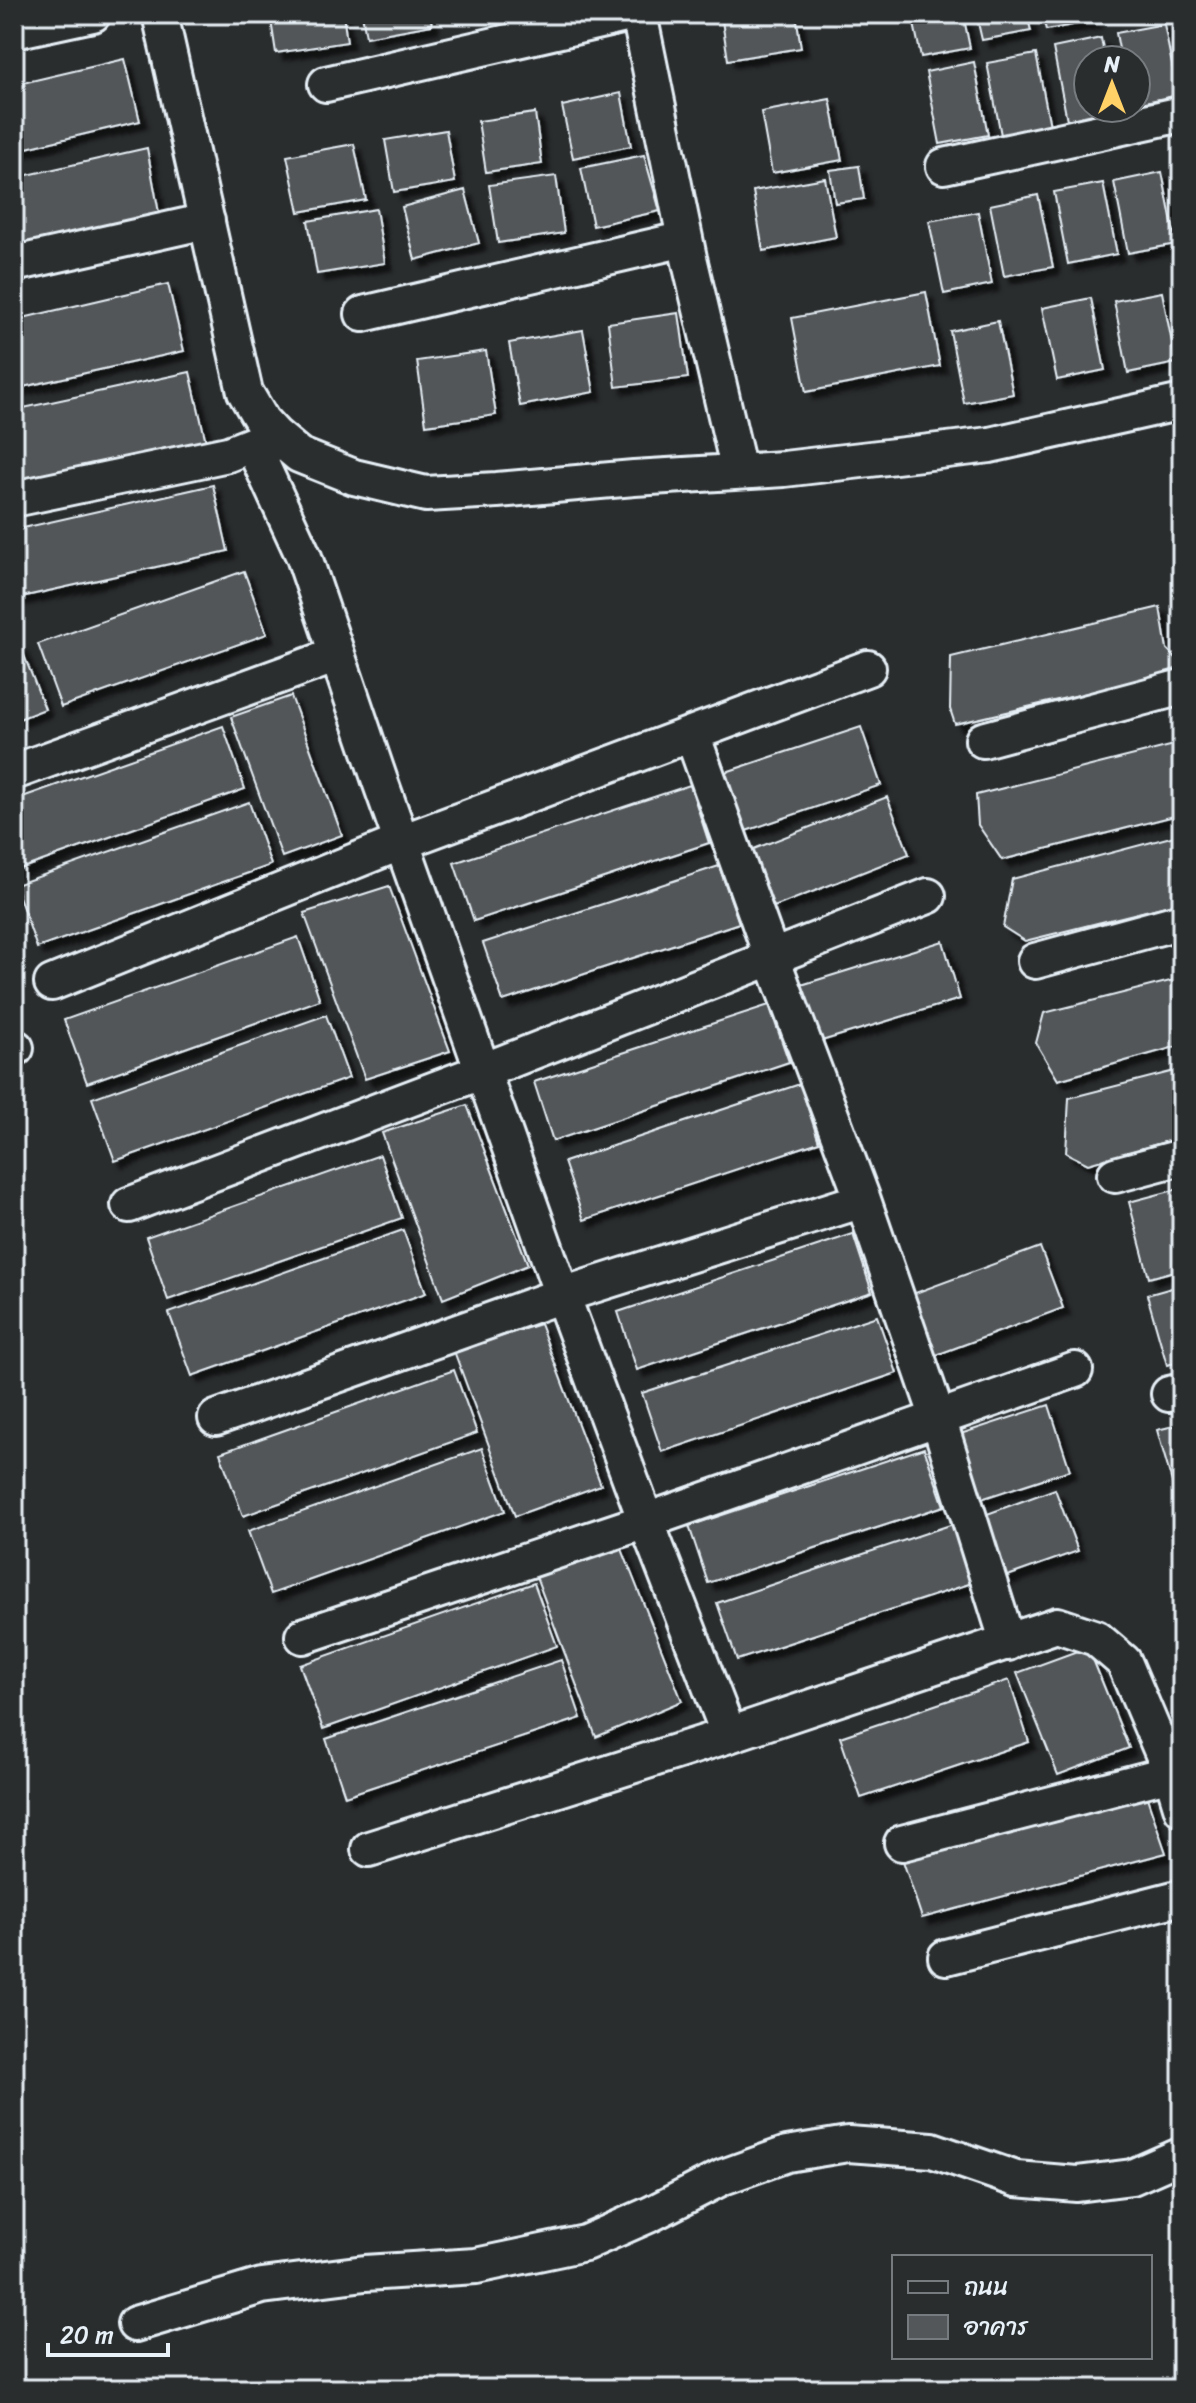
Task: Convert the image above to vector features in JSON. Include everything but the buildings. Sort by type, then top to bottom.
[{"type":"street","points":[[14,31],[93,14]]},
{"type":"street","points":[[160,14],[245,392],[262,421],[264,441],[337,655],[562,1295],[729,1735]]},
{"type":"street","points":[[326,84],[630,14]]},
{"type":"street","points":[[639,14],[685,239],[739,471]]},
{"type":"street","points":[[944,166],[1182,114]]},
{"type":"street","points":[[14,264],[207,221]]},
{"type":"street","points":[[363,314],[685,239]]},
{"type":"street","points":[[14,499],[228,454],[264,441],[354,477],[426,494],[784,469],[990,445],[1182,402]]},
{"type":"street","points":[[14,772],[337,655]]},
{"type":"street","points":[[52,983],[402,842],[868,668]]},
{"type":"street","points":[[983,740],[1182,687]]},
{"type":"street","points":[[692,734],[863,1200],[938,1418],[1008,1643]]},
{"type":"street","points":[[129,1205],[483,1071],[928,896]]},
{"type":"street","points":[[1035,961],[1182,921]]},
{"type":"street","points":[[1115,1175],[1182,1157]]},
{"type":"street","points":[[216,1418],[562,1295],[863,1200]]},
{"type":"street","points":[[303,1636],[646,1521],[1075,1370]]},
{"type":"street","points":[[369,1849],[729,1735],[1057,1625],[1096,1638],[1124,1662],[1171,1773],[1182,1809]]},
{"type":"street","points":[[902,1843],[1171,1773]]},
{"type":"street","points":[[946,1957],[1182,1897]]},
{"type":"street","points":[[135,2324],[262,2286],[365,2273],[476,2266],[585,2243],[723,2177],[787,2154],[848,2144],[932,2150],[1016,2179],[1077,2184],[1132,2177],[1182,2155]]}]
